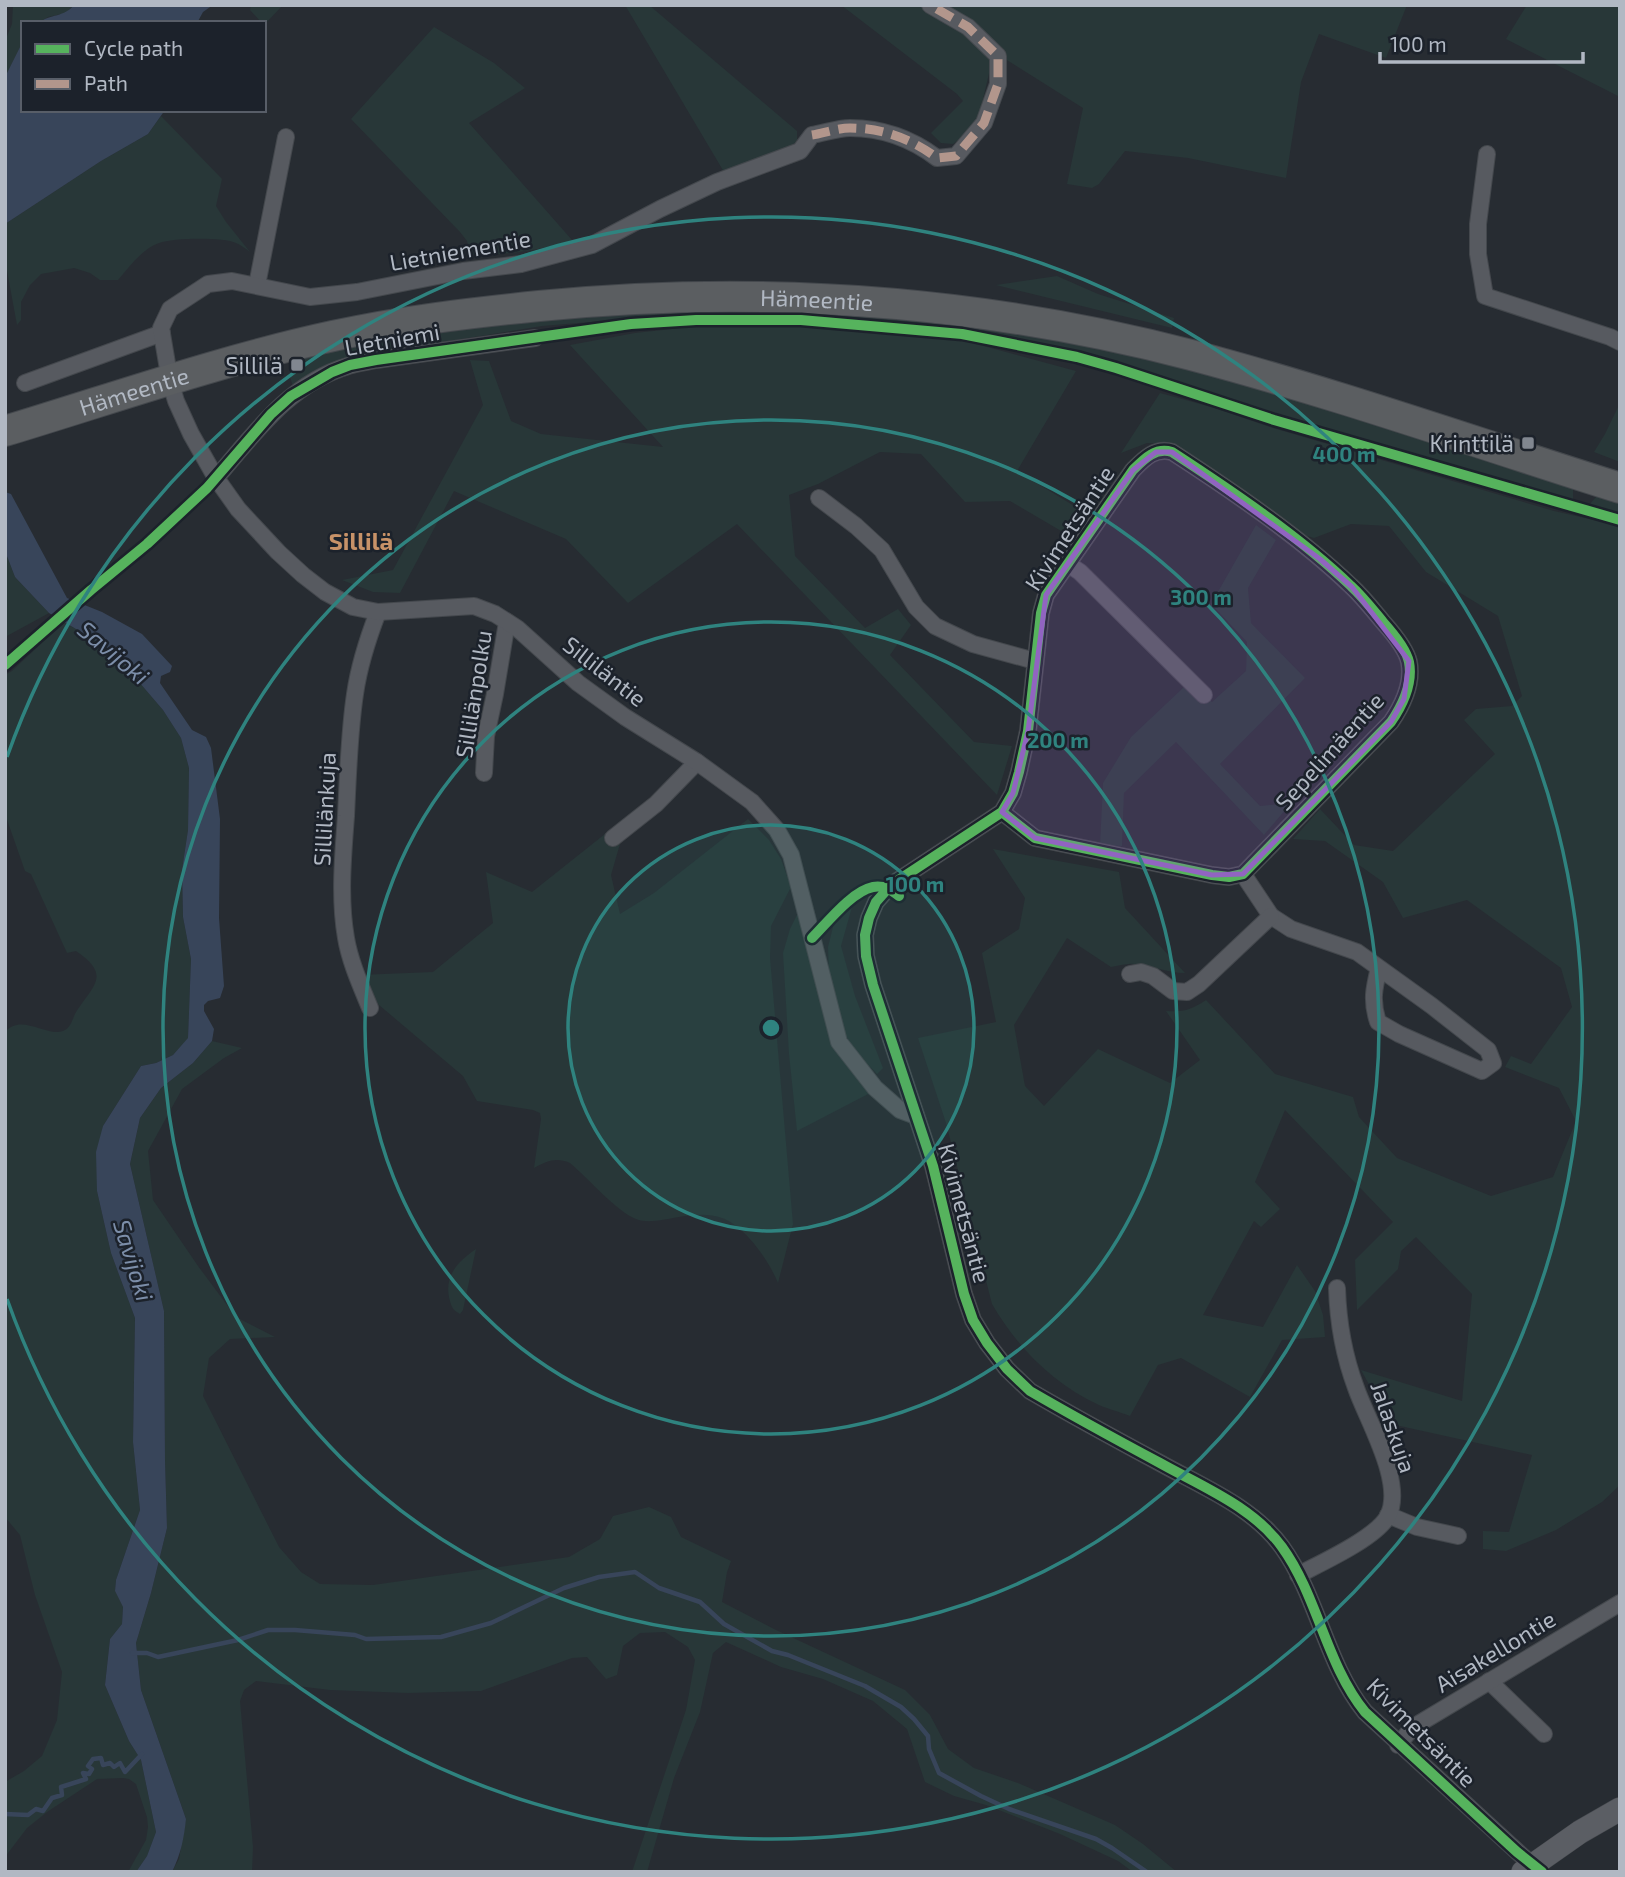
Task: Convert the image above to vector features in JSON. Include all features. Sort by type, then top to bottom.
[{"type":"highway","name":"Hämeentie","points":[[5,431],[260,353],[335,335],[420,320],[596,300],[768,296],[842,299],[984,314],[1060,327],[1189,355],[1314,391],[1620,488]]},
{"type":"street","name":"Lietniementie","points":[[162,333],[161,327],[170,309],[208,284],[232,281],[310,297],[358,292],[463,271],[521,264],[592,245],[717,182],[800,151],[812,135],[849,128],[885,132],[901,136],[937,158],[956,156],[984,123],[998,84],[998,56],[968,27],[930,5]]},
{"type":"street","points":[[257,285],[286,137]]},
{"type":"street","points":[[1487,154],[1478,224],[1478,254],[1485,296],[1620,342]]},
{"type":"street","points":[[25,383],[162,333],[170,381]]},
{"type":"street","name":"Lietniemi","points":[[216,478],[271,414],[301,390],[332,372],[376,360],[535,338]]},
{"type":"street","name":"Silliläntie","points":[[170,381],[191,434],[216,478],[238,509],[278,552],[325,592],[353,607],[378,612],[474,606],[495,614],[517,628],[578,683],[752,802],[777,830],[791,855],[839,1042],[875,1088],[900,1110],[916,1116]]},
{"type":"street","name":"Kivimetsäntie","points":[[1172,452],[1156,452],[1146,457],[1133,470],[1046,595],[1041,613],[1028,732],[1013,793],[1002,812],[891,885],[876,902],[865,935],[866,956],[873,985],[933,1166],[964,1294],[987,1343],[1007,1369],[1030,1391],[1231,1502],[1266,1528],[1283,1548],[1298,1575],[1350,1694],[1398,1745],[1532,1869]]},
{"type":"street","name":"Sepelimäentie","points":[[1172,452],[1219,482],[1352,587],[1391,631],[1409,661],[1404,699],[1391,722],[1243,874]]},
{"type":"street","points":[[819,498],[882,550],[916,607],[935,626],[973,644],[1035,661]]},
{"type":"street","points":[[1068,564],[1080,572],[1204,695]]},
{"type":"street","name":"Sillilänkuja","points":[[370,1008],[346,940],[342,904],[349,754],[355,692],[367,641],[378,612]]},
{"type":"street","name":"Sillilänpolku","points":[[484,774],[486,736],[507,622]]},
{"type":"street","points":[[613,838],[656,804],[697,762]]},
{"type":"street","points":[[1002,812],[1035,838],[1212,876],[1243,874],[1271,916],[1291,929],[1357,953],[1379,968],[1432,1006],[1488,1050],[1493,1063],[1482,1071],[1378,1022],[1373,1006],[1379,968]]},
{"type":"street","points":[[1130,974],[1141,972],[1153,976],[1173,991],[1187,992],[1199,984],[1271,916]]},
{"type":"street","name":"Jalaskuja","points":[[1337,1288],[1338,1316],[1355,1387],[1391,1478],[1392,1496],[1388,1515]]},
{"type":"street","points":[[1298,1575],[1361,1540],[1377,1529],[1388,1515],[1418,1527],[1458,1536]]},
{"type":"street","name":"Aisakellontie","points":[[1398,1745],[1420,1723],[1619,1605]]},
{"type":"street","points":[[1489,1681],[1544,1734]]},
{"type":"street","points":[[1532,1869],[1580,1832],[1620,1809]]},
{"type":"highlighted area","points":[[1156,452],[1172,452],[1320,559],[1352,587],[1409,661],[1404,699],[1391,722],[1243,874],[1212,875],[1035,838],[1002,812],[1013,793],[1028,731],[1046,595],[1133,470]]},
{"type":"shaded area","points":[[13,5],[74,5],[66,13],[41,21],[21,21],[21,45],[5,77],[5,41],[12,24]]},
{"type":"shaded area","points":[[251,5],[283,5],[266,23],[260,21],[250,10]]},
{"type":"shaded area","points":[[625,5],[649,5],[797,131],[797,140],[791,147],[724,172]]},
{"type":"shaded area","points":[[841,5],[1407,5],[1386,58],[1319,34],[1301,82],[1286,178],[1188,158],[1125,151],[1099,184],[1092,188],[1067,184],[1083,108],[994,52],[977,125],[953,144],[941,143],[931,133],[963,101]]},
{"type":"shaded area","points":[[1527,5],[1620,5],[1620,97],[1506,39]]},
{"type":"shaded area","points":[[434,27],[494,63],[525,88],[469,123],[572,240],[522,252],[470,255],[467,241],[460,232],[351,119]]},
{"type":"shaded area","points":[[161,116],[222,179],[216,206],[250,252],[230,241],[175,240],[147,249],[118,280],[100,280],[90,273],[74,268],[41,274],[30,285],[21,302],[21,320],[17,325],[5,260],[5,224],[101,161],[148,134]]},
{"type":"shaded area","points":[[1057,276],[1098,294],[1174,318],[1172,328],[996,285]]},
{"type":"shaded area","points":[[701,307],[962,322],[1078,344],[1218,375],[1568,484],[1573,489],[1573,499],[1568,502],[1073,352],[959,331],[805,316],[701,313],[542,326],[351,357],[293,386],[289,374],[302,366],[303,359],[347,347],[541,318]]},
{"type":"shaded area","points":[[802,323],[961,340],[1076,371],[1017,471],[1084,512],[1068,535],[1010,501],[965,502],[921,454],[880,452],[818,484],[789,495],[795,556],[865,628],[898,609],[911,625],[890,655],[974,742],[1012,746],[997,795],[737,524],[628,603],[566,539],[454,491],[400,593],[373,592],[342,580],[393,570],[483,405],[470,360],[489,361],[511,421],[541,434],[663,447],[570,345],[635,333],[708,325]]},
{"type":"shaded area","points":[[1160,393],[1554,511],[1620,526],[1620,1485],[1602,1502],[1556,1530],[1506,1551],[1483,1549],[1483,1531],[1509,1532],[1532,1455],[1391,1424],[1361,1370],[1462,1401],[1472,1294],[1416,1237],[1401,1251],[1398,1269],[1357,1310],[1355,1260],[1393,1222],[1285,1110],[1255,1182],[1280,1209],[1261,1227],[1254,1221],[1203,1315],[1263,1327],[1297,1265],[1315,1291],[1323,1315],[1325,1337],[1282,1340],[1250,1397],[1181,1358],[1158,1365],[1130,1416],[1106,1408],[1066,1386],[1038,1363],[1013,1335],[992,1304],[946,1123],[918,1038],[996,1022],[982,953],[1019,929],[1025,898],[993,849],[1119,872],[1125,908],[1185,973],[1134,964],[1111,967],[1067,938],[1014,1025],[1025,1086],[1044,1106],[1098,1049],[1170,1083],[1200,1060],[1166,1011],[1187,1010],[1206,1000],[1275,1074],[1353,1097],[1359,1117],[1397,1158],[1491,1196],[1553,1177],[1576,1121],[1559,1088],[1505,1067],[1511,1056],[1531,1064],[1572,1007],[1561,968],[1467,900],[1403,918],[1383,882],[1325,841],[1293,839],[1320,809],[1354,845],[1393,851],[1495,754],[1464,720],[1476,709],[1512,706],[1522,696],[1498,616],[1426,572],[1389,526],[1351,524],[1314,538],[1291,531],[1169,444],[1147,443],[1121,453]]},
{"type":"shaded area","points":[[1620,403],[1620,462],[1594,452]]},
{"type":"shaded area","points":[[1600,496],[1620,504],[1620,515],[1588,506]]},
{"type":"shaded area","points":[[1256,525],[1276,540],[1248,588],[1251,623],[1305,678],[1220,764],[1260,806],[1291,803],[1264,835],[1176,742],[1124,793],[1122,846],[1100,845],[1103,783],[1131,737],[1184,687],[1199,700],[1204,695],[1212,702],[1246,671],[1247,642],[1211,604]]},
{"type":"shaded area","points":[[5,551],[15,577],[49,613],[5,637]]},
{"type":"shaded area","points":[[64,622],[115,654],[163,710],[181,738],[189,768],[188,830],[182,870],[183,917],[191,959],[188,1039],[173,1055],[141,1066],[103,1126],[97,1191],[111,1253],[135,1318],[133,1442],[140,1510],[116,1580],[115,1591],[123,1607],[122,1624],[110,1639],[105,1685],[129,1741],[141,1760],[156,1832],[147,1856],[136,1872],[128,1872],[146,1840],[147,1817],[136,1784],[123,1778],[97,1779],[47,1812],[27,1828],[5,1857],[5,1782],[42,1756],[57,1720],[62,1672],[35,1595],[20,1535],[5,1517],[5,1032],[18,1025],[56,1032],[66,1030],[93,988],[96,975],[94,967],[76,951],[67,953],[31,874],[25,871],[5,814],[5,675]]},
{"type":"shaded area","points":[[748,819],[769,840],[781,859],[791,887],[771,926],[770,958],[793,1224],[778,1283],[755,1245],[731,1222],[711,1215],[657,1221],[636,1219],[602,1194],[570,1163],[552,1161],[534,1168],[540,1113],[477,1101],[463,1076],[379,1005],[359,975],[433,972],[493,923],[486,872],[532,892],[615,826],[622,837],[611,875],[620,914],[654,893]]},
{"type":"shaded area","points":[[852,907],[841,946],[855,996],[883,1068],[877,1074],[858,1054],[840,1027],[829,978],[828,947],[834,923]]},
{"type":"shaded area","points":[[799,911],[823,1011],[872,1092],[797,1131],[783,953]]},
{"type":"shaded area","points":[[212,1041],[242,1048],[182,1089],[148,1151],[153,1200],[236,1317],[275,1337],[230,1339],[209,1358],[203,1396],[279,1547],[301,1572],[320,1584],[373,1585],[569,1557],[600,1539],[613,1516],[649,1507],[671,1517],[681,1537],[731,1561],[722,1602],[905,1690],[930,1715],[948,1749],[974,1768],[1018,1783],[1115,1825],[1177,1872],[1133,1872],[1118,1861],[1060,1834],[986,1805],[954,1796],[925,1782],[907,1729],[873,1701],[823,1679],[781,1667],[726,1642],[713,1653],[700,1712],[674,1778],[647,1872],[632,1872],[686,1710],[695,1660],[688,1647],[665,1632],[640,1633],[623,1646],[617,1675],[606,1679],[587,1657],[572,1658],[481,1691],[408,1693],[330,1690],[256,1681],[244,1690],[240,1701],[253,1847],[252,1872],[172,1872],[179,1859],[186,1819],[141,1690],[136,1643],[167,1528],[164,1311],[130,1164],[140,1118],[161,1088],[193,1063]]},
{"type":"shaded area","points":[[476,1249],[460,1314],[453,1309],[448,1285],[453,1271]]},
{"type":"water","points":[[74,5],[213,5],[203,12],[198,21],[42,21]]},
{"type":"water","points":[[21,45],[21,112],[164,112],[148,134],[101,161],[5,224],[5,77]]},
{"type":"water","name":"Savijoki","points":[[5,492],[11,494],[67,598],[102,612],[142,634],[172,666],[170,672],[161,676],[160,683],[192,730],[206,737],[211,748],[220,819],[219,918],[224,986],[220,998],[204,1005],[204,1011],[214,1029],[212,1041],[193,1063],[161,1088],[140,1118],[130,1164],[164,1311],[167,1528],[136,1643],[141,1690],[186,1819],[182,1846],[172,1872],[136,1872],[147,1856],[156,1832],[141,1760],[129,1741],[105,1685],[110,1639],[122,1624],[123,1607],[115,1591],[116,1580],[140,1510],[133,1442],[135,1318],[111,1253],[97,1191],[96,1152],[103,1126],[141,1066],[173,1055],[188,1038],[191,959],[183,917],[182,870],[188,830],[189,768],[181,738],[163,710],[115,654],[49,613],[15,577],[5,551]]},
{"type":"waterway","points":[[132,1653],[147,1653],[158,1657],[238,1640],[268,1630],[355,1635],[366,1639],[441,1637],[491,1623],[564,1588],[599,1577],[635,1572],[659,1588],[700,1602],[724,1624],[772,1651],[865,1686],[901,1707],[928,1736],[929,1749],[939,1773],[1009,1809],[1096,1839],[1147,1872]]},
{"type":"waterway","points":[[5,1814],[28,1815],[36,1809],[43,1811],[52,1798],[62,1795],[61,1787],[86,1779],[83,1773],[89,1774],[92,1769],[88,1766],[93,1759],[101,1758],[103,1765],[110,1763],[114,1767],[120,1763],[125,1772],[142,1754]]},
{"type":"marked path","points":[[812,135],[845,128],[874,130],[907,140],[937,158],[956,156],[984,123],[998,84],[998,56],[968,27],[930,5]]},
{"type":"cycle path","points":[[5,665],[147,544],[207,488],[271,414],[291,396],[332,372],[376,360],[631,324],[696,320],[801,320],[962,334],[1077,357],[1116,368],[1274,420],[1620,520]]},
{"type":"cycle path","points":[[1002,812],[1035,838],[1212,875],[1229,877],[1243,874],[1391,722],[1403,702],[1408,686],[1410,670],[1405,651],[1355,590],[1288,532],[1172,452],[1160,451],[1150,455],[1133,470],[1046,595],[1041,613],[1028,731],[1013,793],[1002,812],[891,885],[876,902],[869,918],[865,935],[866,956],[873,985],[933,1166],[964,1294],[973,1320],[987,1343],[1007,1369],[1030,1391],[1226,1499],[1257,1520],[1282,1547],[1294,1566],[1341,1673],[1365,1712],[1542,1872]]},
{"type":"cycle path","points":[[812,938],[840,908],[865,890],[881,887],[899,896]]},
{"type":"place","name":"Sillilä","points":[[297,365]]},
{"type":"place","name":"Krinttilä","points":[[1528,443]]},
{"type":"district","name":"Sillilä","points":[[361,540]]}]
